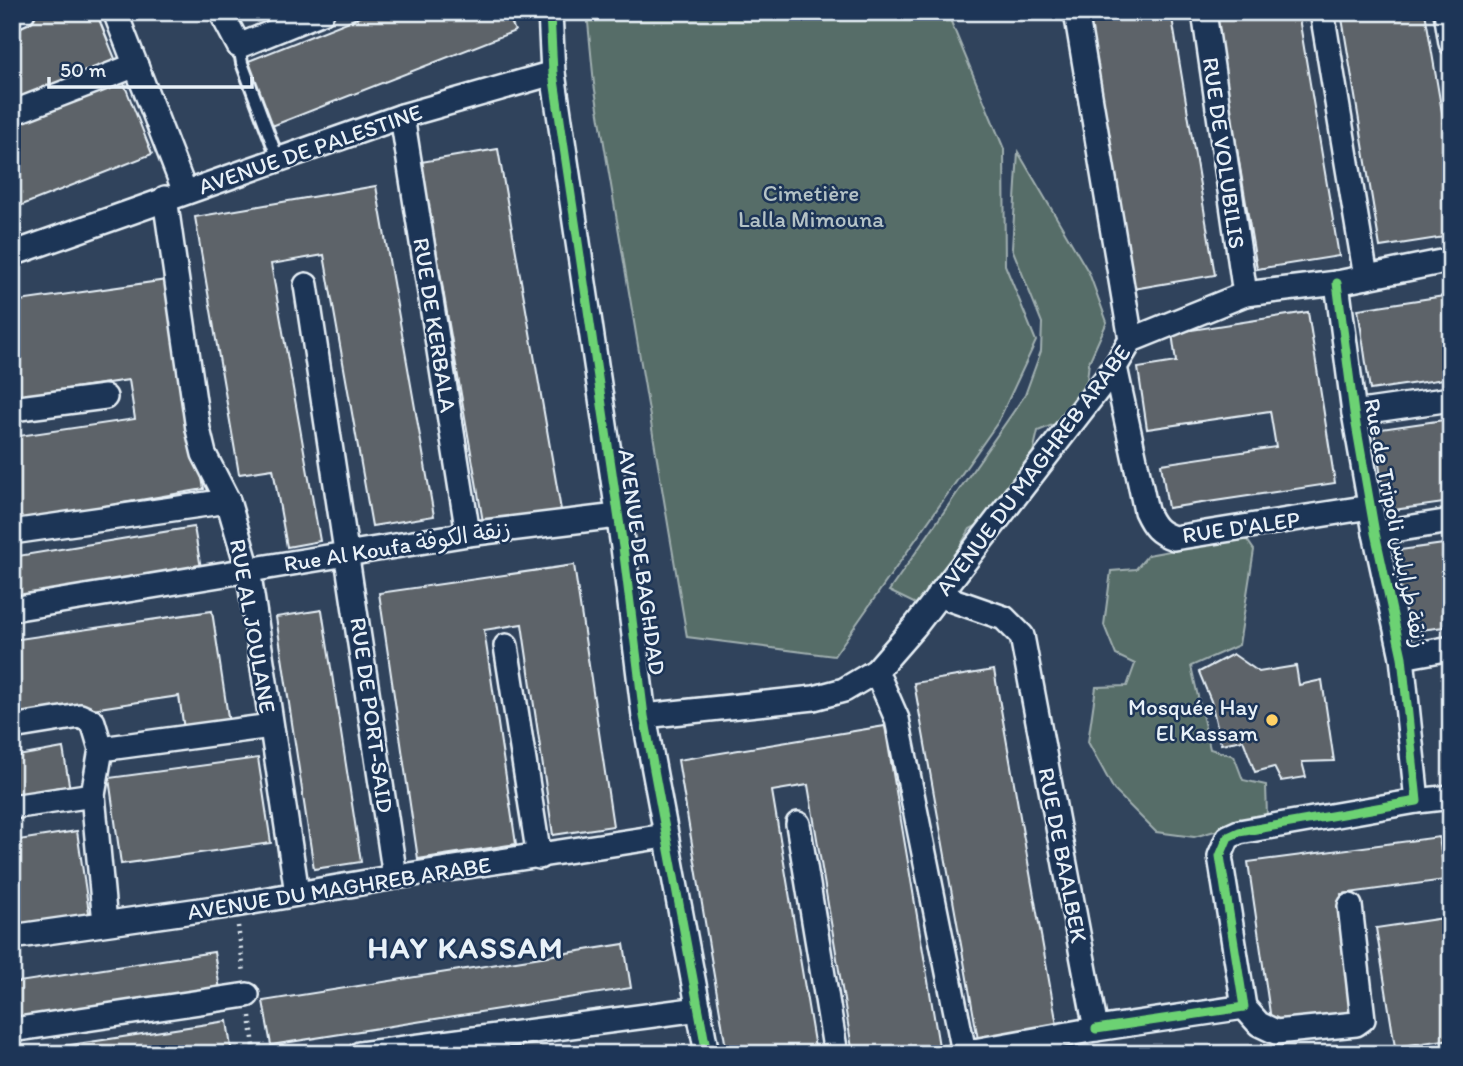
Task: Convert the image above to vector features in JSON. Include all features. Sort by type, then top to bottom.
[{"type":"street","points":[[12,16],[23,12]]},
{"type":"street","name":"RUE AL JOULANE","points":[[115,12],[136,65],[175,195],[198,429],[204,454],[228,501],[248,569],[297,893]]},
{"type":"street","points":[[221,12],[239,46],[322,12]]},
{"type":"street","points":[[550,12],[553,73]]},
{"type":"street","points":[[1076,12],[1131,340]]},
{"type":"street","name":"RUE DE VOLUBILIS","points":[[1204,12],[1245,294]]},
{"type":"street","points":[[1322,12],[1366,277]]},
{"type":"street","points":[[1446,12],[1451,43]]},
{"type":"street","points":[[12,113],[136,65]]},
{"type":"street","name":"AVENUE DE PALESTINE","points":[[12,254],[402,116],[553,73]]},
{"type":"street","name":"AVENUE DE BAGHDAD","points":[[553,73],[644,716],[706,1054]]},
{"type":"street","name":"RUE DE KERBALA","points":[[402,116],[468,534]]},
{"type":"street","name":"AVENUE DU MAGHREB ARABE","points":[[644,716],[814,698],[844,690],[876,671],[1115,367],[1131,340],[1245,294],[1337,283],[1451,261]]},
{"type":"street","name":"Rue de Tripoli زنقة طرابلس","points":[[1337,283],[1354,413],[1370,507],[1402,657],[1417,801]]},
{"type":"street","name":"RUE DE PORT-SAID","points":[[306,285],[395,877]]},
{"type":"street","name":"RUE D'ALEP","points":[[1115,367],[1146,512],[1162,534],[1174,538],[1370,507]]},
{"type":"street","points":[[12,409],[105,397]]},
{"type":"street","points":[[1354,413],[1451,399]]},
{"type":"street","points":[[12,532],[228,501]]},
{"type":"street","name":"Rue Al Koufa زنقة الكوفة","points":[[12,609],[468,534],[617,516]]},
{"type":"street","points":[[1375,533],[1451,521]]},
{"type":"street","name":"RUE DE BAALBEK","points":[[938,595],[1004,618],[1022,636],[1096,1029]]},
{"type":"street","points":[[506,646],[539,857]]},
{"type":"street","points":[[1402,657],[1451,648]]},
{"type":"street","points":[[876,671],[897,719],[961,1053],[1244,1007]]},
{"type":"street","points":[[12,727],[88,717],[101,749],[93,795],[106,923]]},
{"type":"street","points":[[101,749],[271,726]]},
{"type":"street","points":[[12,807],[93,795]]},
{"type":"street","points":[[1350,906],[1363,1019],[1356,1024],[1276,1032],[1259,1024],[1244,1007],[1220,856],[1228,837],[1239,832],[1451,797]]},
{"type":"street","points":[[798,824],[836,1054]]},
{"type":"street","name":"AVENUE DU MAGHREB ARABE","points":[[12,937],[235,905],[395,877],[665,836]]},
{"type":"street","points":[[12,1030],[247,995]]},
{"type":"street","points":[[360,1054],[699,1009]]},
{"type":"lane","points":[[239,46],[242,63],[278,159]]},
{"type":"green space","name":"Cimetière Lalla Mimouna","points":[[587,12],[947,12],[1004,149],[1005,265],[1036,341],[998,422],[834,656],[687,637],[594,84]]},
{"type":"green space","points":[[1018,152],[1089,273],[1107,322],[1089,362],[1086,389],[1060,422],[1038,431],[1026,482],[984,522],[970,529],[924,608],[889,591],[1025,395],[1041,351],[1042,323],[1012,248]]},
{"type":"green space","points":[[1245,537],[1254,550],[1239,645],[1191,666],[1210,749],[1234,756],[1243,780],[1266,785],[1267,816],[1194,837],[1156,832],[1114,790],[1088,742],[1096,687],[1127,686],[1135,664],[1116,655],[1104,625],[1111,571],[1136,569],[1148,555]]},
{"type":"building","points":[[38,12],[96,12],[118,66],[12,107],[12,23]]},
{"type":"building","points":[[250,12],[268,12],[258,21]]},
{"type":"building","points":[[372,12],[507,12],[515,31],[272,126],[246,62]]},
{"type":"building","points":[[1087,12],[1171,12],[1215,275],[1133,289]]},
{"type":"building","points":[[1214,12],[1298,12],[1339,256],[1257,269]]},
{"type":"building","points":[[1341,12],[1425,12],[1451,165],[1451,236],[1380,247]]},
{"type":"building","points":[[123,81],[152,154],[12,209],[12,125]]},
{"type":"building","points":[[498,149],[561,510],[483,522],[421,162]]},
{"type":"building","points":[[376,186],[434,516],[372,526],[324,255],[271,264],[320,541],[287,547],[273,469],[239,474],[195,217]]},
{"type":"building","points":[[167,280],[204,489],[12,522],[12,437],[135,419],[129,380],[12,397],[12,302]]},
{"type":"building","points":[[1451,295],[1451,378],[1370,390],[1358,309]]},
{"type":"building","points":[[1308,312],[1335,483],[1168,508],[1161,464],[1276,447],[1270,411],[1147,429],[1138,368],[1176,362],[1172,333]]},
{"type":"building","points":[[1451,419],[1451,502],[1386,511],[1374,430]]},
{"type":"building","points":[[194,527],[202,574],[12,604],[12,557]]},
{"type":"building","points":[[1451,543],[1451,626],[1406,632],[1393,551]]},
{"type":"building","points":[[574,565],[613,826],[553,835],[522,624],[484,630],[516,844],[418,859],[379,593]]},
{"type":"building","points":[[322,610],[361,862],[314,869],[276,617]]},
{"type":"building","points":[[212,611],[230,730],[185,736],[179,696],[12,721],[12,640]]},
{"type":"building","name":"Mosquée Hay El Kassam","points":[[1233,654],[1259,672],[1296,666],[1299,685],[1322,680],[1334,761],[1302,762],[1306,777],[1281,781],[1274,767],[1255,772],[1243,740],[1221,744],[1211,701],[1199,672]]},
{"type":"building","points":[[994,670],[1058,1031],[979,1045],[914,683]]},
{"type":"building","points":[[885,726],[940,1052],[853,1054],[808,785],[772,791],[816,1054],[727,1054],[678,760]]},
{"type":"building","points":[[63,748],[70,790],[12,799],[12,757]]},
{"type":"building","points":[[258,758],[271,843],[121,864],[109,778]]},
{"type":"building","points":[[77,831],[90,919],[12,930],[12,841]]},
{"type":"building","points":[[1439,837],[1445,880],[1341,894],[1358,1015],[1272,1027],[1248,862]]},
{"type":"building","points":[[1451,917],[1451,1039],[1395,1047],[1376,928]]},
{"type":"building","points":[[624,944],[631,988],[271,1045],[263,1001]]},
{"type":"building","points":[[214,952],[221,996],[12,1028],[12,983]]},
{"type":"building","points":[[227,1021],[232,1054],[12,1054]]},
{"type":"cycle path","points":[[550,12],[553,73],[623,547],[644,716],[707,1054]]},
{"type":"cycle path","points":[[1096,1029],[1244,1007],[1220,856],[1228,837],[1239,832],[1417,801],[1402,657],[1375,533],[1354,413],[1337,283]]},
{"type":"place","name":"Mosquée Hay El Kassam","points":[[1272,720]]},
{"type":"district","name":"HAY KASSAM","points":[[466,947]]}]
